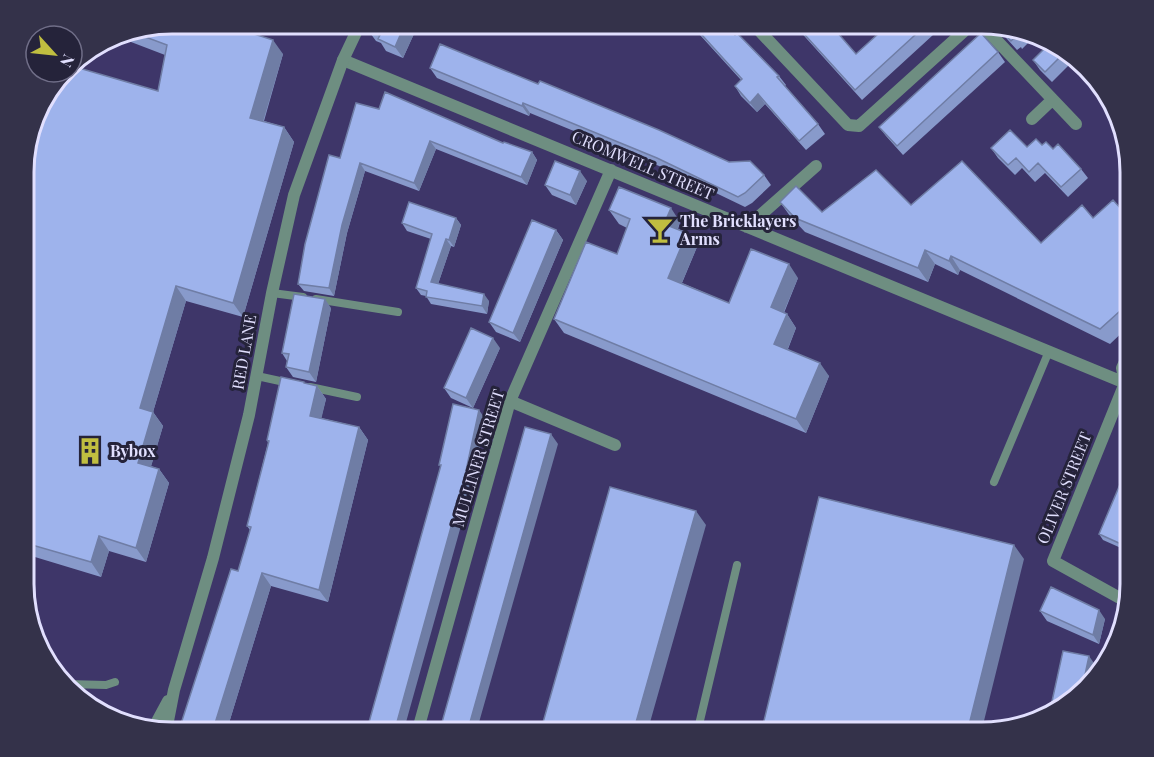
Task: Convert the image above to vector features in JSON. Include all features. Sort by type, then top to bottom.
[{"type":"street","name":"RED LANE","points":[[168,722],[174,690],[236,471],[294,195],[343,60],[355,34]]},
{"type":"street","points":[[762,34],[848,125],[854,127],[859,126],[961,34]]},
{"type":"street","points":[[991,35],[1076,124]]},
{"type":"street","name":"CROMWELL STREET","points":[[343,60],[1119,381]]},
{"type":"street","points":[[1032,119],[1052,100]]},
{"type":"street","points":[[747,227],[816,166]]},
{"type":"street","name":"MULLINER STREET","points":[[420,722],[510,401],[612,170]]},
{"type":"street","points":[[510,401],[615,445]]},
{"type":"street","name":"OLIVER STREET","points":[[1119,403],[1053,561],[1119,597]]},
{"type":"street","name":"RED LANE","points":[[158,721],[174,690]]},
{"type":"lane","points":[[272,293],[398,312]]},
{"type":"lane","points":[[994,483],[1049,351]]},
{"type":"lane","points":[[257,376],[357,397]]},
{"type":"lane","points":[[700,722],[737,566]]},
{"type":"lane","points":[[77,684],[106,685],[115,682]]},
{"type":"building","points":[[172,34],[254,34],[273,40],[250,118],[284,127],[233,303],[176,286],[140,408],[153,412],[138,463],[159,469],[136,548],[99,536],[91,562],[34,546],[34,172],[37,145],[53,103],[67,84],[84,84],[84,69],[158,91],[167,45],[145,37]]},
{"type":"building","points":[[378,34],[401,34],[395,47],[378,39],[380,35]]},
{"type":"building","points":[[701,34],[738,34],[779,76],[777,77],[818,124],[799,141],[758,94],[750,103],[735,86],[742,79]]},
{"type":"building","points":[[804,34],[839,34],[856,54],[878,34],[916,34],[855,90]]},
{"type":"building","points":[[980,34],[998,52],[897,146],[879,127]]},
{"type":"building","points":[[440,44],[538,84],[540,81],[659,130],[729,162],[750,161],[764,175],[738,197],[657,158],[430,68]]},
{"type":"building","points":[[1044,49],[1059,58],[1045,72],[1033,60]]},
{"type":"building","points":[[385,92],[503,143],[532,152],[521,177],[430,141],[414,183],[360,163],[342,225],[329,288],[298,284],[305,244],[329,155],[340,158],[356,103],[379,109]]},
{"type":"building","points":[[1010,130],[1027,147],[1036,139],[1042,145],[1046,142],[1053,149],[1058,144],[1081,169],[1061,187],[1038,163],[1029,172],[1016,158],[1008,165],[991,148]]},
{"type":"building","points":[[555,161],[580,171],[570,195],[545,185]]},
{"type":"building","points":[[962,161],[1041,243],[1082,205],[1093,218],[1113,200],[1119,207],[1119,312],[1100,329],[951,256],[949,261],[925,250],[918,268],[795,218],[780,202],[796,186],[822,212],[876,170],[911,205]]},
{"type":"building","points":[[619,187],[671,208],[664,224],[687,233],[668,278],[729,303],[751,249],[789,264],[771,307],[787,314],[774,344],[820,363],[796,419],[554,319],[586,242],[617,254],[630,219],[609,210]]},
{"type":"building","points":[[409,202],[456,218],[431,282],[484,294],[482,306],[426,297],[427,291],[416,288],[432,234],[402,223]]},
{"type":"building","points":[[532,220],[556,230],[513,333],[489,322]]},
{"type":"building","points":[[294,294],[325,299],[309,372],[286,367],[289,354],[282,353]]},
{"type":"building","points":[[471,328],[493,338],[466,398],[444,388]]},
{"type":"building","points":[[281,377],[317,386],[310,416],[359,427],[319,590],[262,573],[215,722],[182,722],[231,569],[238,571],[251,527],[247,526],[269,441],[267,440]]},
{"type":"building","points":[[453,404],[479,410],[464,480],[397,722],[369,722],[441,465],[439,465]]},
{"type":"building","points":[[525,427],[551,434],[470,722],[442,722]]},
{"type":"building","points":[[610,487],[696,511],[636,722],[543,722]]},
{"type":"building","points":[[1119,487],[1119,543],[1099,534]]},
{"type":"building","points":[[819,497],[1014,545],[970,722],[764,722]]},
{"type":"building","points":[[1051,587],[1099,610],[1093,635],[1040,611]]},
{"type":"building","points":[[1063,651],[1089,656],[1085,676],[1051,704]]},
{"type":"place","name":"The Bricklayers Arms","points":[[660,230]]},
{"type":"place","name":"Bybox","points":[[90,451]]}]
